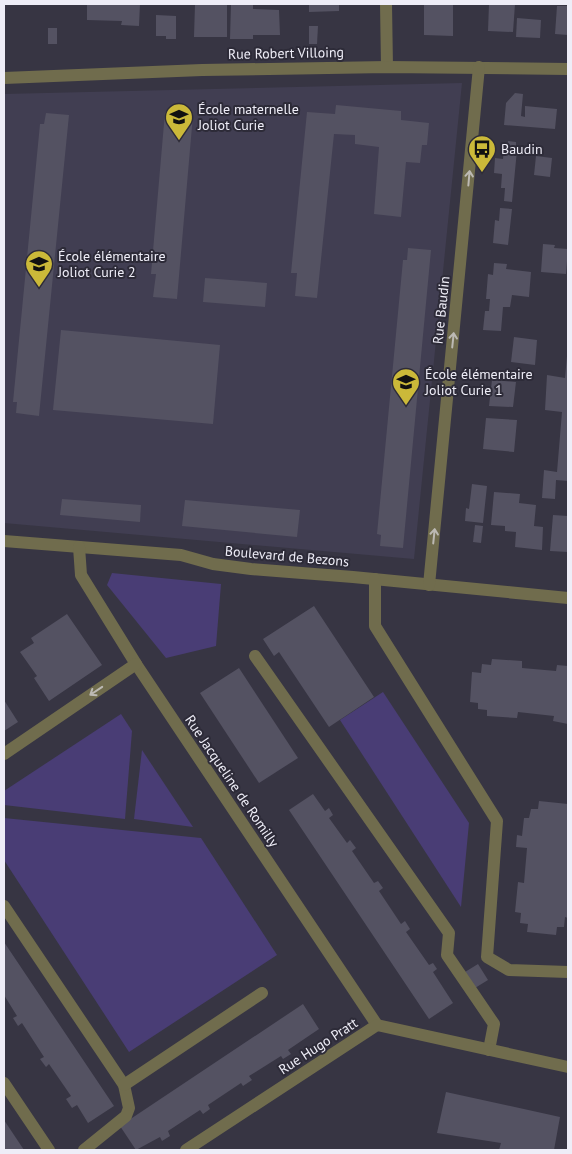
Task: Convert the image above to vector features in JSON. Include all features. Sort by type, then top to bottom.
[{"type":"street","points":[[386,4],[387,67]]},
{"type":"street","name":"Rue Robert Villoing","points":[[4,78],[202,70],[387,67],[568,69]]},
{"type":"street","name":"Rue Baudin","points":[[429,585],[479,67]]},
{"type":"street","name":"Boulevard de Bezons","points":[[4,541],[181,555],[213,564],[251,569],[568,598]]},
{"type":"street","name":"Rue Jacqueline de Romilly","points":[[79,546],[81,575],[136,664],[377,1025]]},
{"type":"street","points":[[374,579],[375,626],[498,821],[487,957],[509,970],[568,972]]},
{"type":"street","points":[[255,656],[449,933],[447,955],[494,1024],[489,1050]]},
{"type":"street","points":[[4,754],[136,664]]},
{"type":"street","points":[[4,906],[124,1085],[129,1108],[126,1116],[84,1150]]},
{"type":"street","points":[[124,1085],[262,993]]},
{"type":"street","name":"Rue Hugo Pratt","points":[[186,1150],[377,1025],[568,1067]]},
{"type":"street","points":[[4,1083],[49,1150]]},
{"type":"shaded area","points":[[462,83],[414,559],[4,523],[4,94]]},
{"type":"shaded area","points":[[112,573],[221,584],[216,646],[166,658],[107,585]]},
{"type":"shaded area","points":[[383,692],[469,823],[461,907],[340,720]]},
{"type":"shaded area","points":[[121,714],[132,731],[125,819],[4,805],[4,791]]},
{"type":"shaded area","points":[[142,750],[193,827],[134,819]]},
{"type":"shaded area","points":[[4,818],[201,838],[277,955],[129,1052],[4,860]]},
{"type":"building","points":[[87,4],[140,4],[139,26],[121,25],[122,21],[87,20]]},
{"type":"building","points":[[195,4],[227,4],[227,37],[194,37]]},
{"type":"building","points":[[231,4],[253,4],[253,9],[279,10],[280,35],[253,35],[253,39],[230,39]]},
{"type":"building","points":[[309,4],[339,4],[339,11],[309,12]]},
{"type":"building","points":[[424,4],[453,4],[453,36],[424,35]]},
{"type":"building","points":[[489,4],[515,4],[513,32],[488,31]]},
{"type":"building","points":[[557,6],[568,6],[568,35],[555,34]]},
{"type":"building","points":[[156,15],[176,16],[176,39],[156,36]]},
{"type":"building","points":[[517,18],[541,20],[540,38],[516,37]]},
{"type":"building","points":[[309,26],[318,26],[317,44],[309,44]]},
{"type":"building","points":[[48,28],[57,28],[57,44],[48,44]]},
{"type":"building","points":[[515,93],[523,94],[521,116],[525,117],[525,106],[557,109],[555,129],[504,125],[506,103]]},
{"type":"building","points":[[336,105],[401,111],[401,120],[429,123],[427,145],[422,145],[420,163],[406,162],[401,217],[374,214],[379,147],[355,144],[355,135],[334,134],[317,298],[295,296],[297,273],[291,273],[307,112],[335,114]]},
{"type":"building","points":[[165,112],[193,115],[177,299],[153,297],[156,274],[151,274]]},
{"type":"building","points":[[46,113],[69,115],[39,416],[16,413],[17,402],[13,402],[40,124],[44,124]]},
{"type":"building","points":[[508,141],[516,142],[517,150],[512,202],[504,201],[505,188],[501,188],[502,174],[494,173],[495,158],[503,159],[504,149],[507,150]]},
{"type":"building","points":[[536,156],[552,158],[550,177],[534,175]]},
{"type":"building","points":[[500,208],[512,209],[508,245],[493,243],[495,220],[499,221]]},
{"type":"building","points":[[543,244],[555,245],[554,248],[568,249],[566,274],[541,272]]},
{"type":"building","points":[[408,248],[431,250],[403,548],[380,546],[381,535],[377,534],[403,260],[407,260]]},
{"type":"building","points":[[494,263],[507,264],[506,269],[531,272],[529,297],[512,295],[510,307],[503,307],[501,331],[483,330],[485,311],[489,311],[490,299],[486,299],[488,274],[493,275]]},
{"type":"building","points":[[205,278],[267,283],[265,307],[203,302]]},
{"type":"building","points":[[61,330],[220,345],[213,424],[53,410]]},
{"type":"building","points":[[514,337],[537,340],[535,365],[511,362]]},
{"type":"building","points":[[567,356],[568,481],[556,480],[555,499],[542,498],[544,470],[557,472],[562,412],[545,410],[547,375],[565,378]]},
{"type":"building","points":[[492,380],[516,382],[513,407],[489,406]]},
{"type":"building","points":[[486,418],[517,420],[514,452],[483,449]]},
{"type":"building","points":[[472,484],[487,486],[483,523],[465,521],[466,508],[469,509]]},
{"type":"building","points":[[494,492],[520,494],[519,503],[536,505],[534,526],[543,527],[542,550],[515,547],[516,532],[505,531],[505,526],[491,525]]},
{"type":"building","points":[[62,499],[141,505],[140,522],[60,515]]},
{"type":"building","points":[[185,500],[300,510],[297,537],[182,526]]},
{"type":"building","points":[[553,515],[568,516],[568,552],[550,551]]},
{"type":"building","points":[[475,525],[483,526],[481,543],[473,542]]},
{"type":"building","points":[[314,606],[374,697],[329,727],[279,652],[274,656],[263,639]]},
{"type":"building","points":[[67,614],[102,665],[49,701],[34,678],[37,676],[20,652],[34,643],[31,638]]},
{"type":"building","points":[[492,659],[522,661],[522,668],[556,671],[557,665],[568,666],[568,724],[553,721],[554,716],[518,712],[517,718],[487,716],[487,710],[478,709],[478,703],[470,702],[472,672],[481,673],[482,664],[491,665]]},
{"type":"building","points":[[239,668],[298,758],[259,783],[200,693]]},
{"type":"building","points":[[4,700],[18,722],[4,731]]},
{"type":"building","points":[[313,794],[325,811],[329,808],[333,815],[329,818],[347,843],[350,840],[356,848],[352,851],[374,883],[378,881],[383,888],[379,891],[401,924],[405,921],[410,929],[406,932],[429,965],[433,963],[437,969],[433,972],[453,1003],[429,1019],[289,810]]},
{"type":"building","points":[[539,801],[568,804],[568,918],[565,917],[564,927],[557,927],[556,935],[527,932],[528,924],[520,923],[521,913],[515,912],[518,882],[524,883],[527,848],[516,847],[517,835],[522,836],[524,818],[529,818],[531,809],[538,809]]},
{"type":"building","points":[[4,942],[114,1106],[88,1123],[77,1105],[72,1108],[66,1099],[71,1096],[49,1064],[46,1067],[40,1059],[44,1057],[22,1023],[18,1026],[13,1018],[17,1016],[4,995]]},
{"type":"building","points":[[478,964],[488,980],[475,988],[465,972]]},
{"type":"building","points":[[303,1004],[319,1029],[288,1050],[291,1054],[283,1059],[281,1056],[249,1076],[252,1080],[243,1086],[241,1083],[208,1105],[210,1109],[203,1114],[200,1110],[168,1131],[170,1136],[162,1141],[160,1137],[136,1150],[120,1126]]},
{"type":"building","points":[[446,1092],[560,1117],[554,1150],[499,1150],[501,1143],[437,1133]]},
{"type":"building","points":[[4,1120],[24,1150],[4,1150]]},
{"type":"place","name":"École maternelle Joliot Curie","points":[[179,141]]},
{"type":"place","name":"Baudin","points":[[482,173]]},
{"type":"place","name":"École élémentaire Joliot Curie 2","points":[[39,288]]},
{"type":"place","name":"École élémentaire Joliot Curie 1","points":[[406,406]]}]
